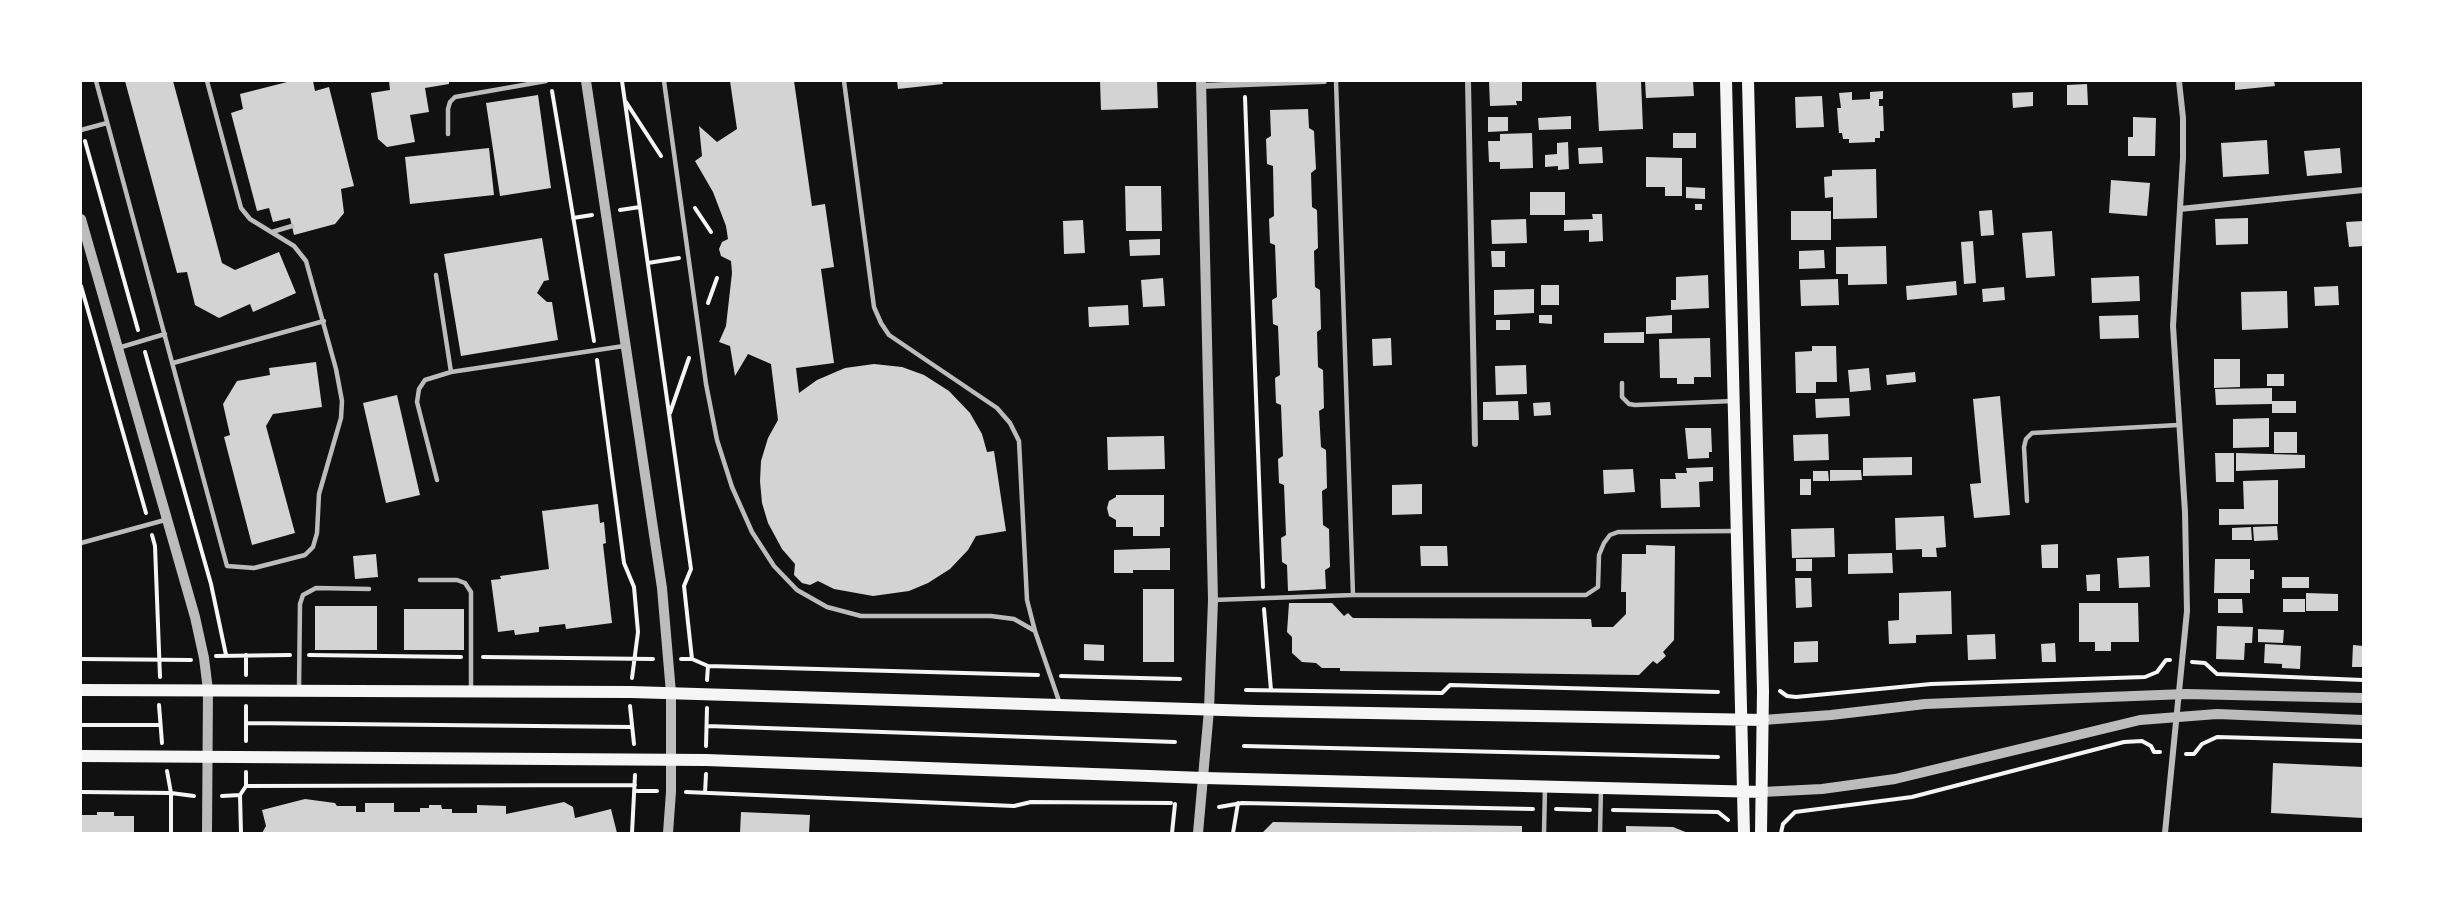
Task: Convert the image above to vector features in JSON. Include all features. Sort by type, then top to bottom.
[{"type":"main road","points":[[1726,81],[1743,833]]},
{"type":"main road","points":[[1748,81],[1763,720],[1761,833]]},
{"type":"main road","points":[[81,690],[707,693],[1209,710],[1763,720]]},
{"type":"main road","points":[[81,756],[706,760],[1204,778],[1762,792]]},
{"type":"street","points":[[586,81],[662,588],[671,693],[672,760],[668,833]]},
{"type":"street","points":[[1198,833],[1209,710],[1213,600],[1201,84],[1244,85],[1324,81]]},
{"type":"street","points":[[1468,81],[1475,444]]},
{"type":"street","points":[[2165,833],[2187,611],[2187,566],[2173,326],[2183,138],[2179,81]]},
{"type":"street","points":[[2180,209],[2363,190]]},
{"type":"street","points":[[81,219],[200,640],[208,690],[207,833]]},
{"type":"street","points":[[1763,720],[1925,704],[2180,694],[2363,698]]},
{"type":"street","points":[[1762,792],[1822,789],[1895,779],[2112,726],[2178,717],[2217,714],[2363,720]]},
{"type":"lane","points":[[96,81],[227,566],[254,568],[305,555],[313,547],[317,533],[319,494],[341,418],[341,389],[306,261],[294,246],[250,219],[241,208],[207,81]]},
{"type":"lane","points":[[448,134],[448,109],[455,97],[548,81]]},
{"type":"lane","points":[[664,81],[706,384],[717,440],[732,487],[748,523],[774,566],[797,590],[827,607],[861,616],[991,616],[1014,619],[1035,631]]},
{"type":"lane","points":[[844,81],[874,307],[880,323],[889,335],[997,408],[1010,423],[1019,441],[1028,600],[1035,631],[1052,675],[1060,705]]},
{"type":"lane","points":[[1336,81],[1353,596]]},
{"type":"lane","points":[[81,130],[106,123]]},
{"type":"lane","points":[[272,232],[292,226]]},
{"type":"lane","points":[[436,275],[451,372]]},
{"type":"lane","points":[[173,363],[324,321]]},
{"type":"lane","points":[[118,348],[165,334]]},
{"type":"lane","points":[[437,480],[417,402],[419,389],[425,380],[451,372],[627,346]]},
{"type":"lane","points":[[1622,383],[1622,397],[1629,404],[1635,405],[1733,401]]},
{"type":"lane","points":[[2027,501],[2024,447],[2026,439],[2032,433],[2178,425]]},
{"type":"lane","points":[[81,543],[166,520]]},
{"type":"lane","points":[[1213,600],[1353,596],[1586,595],[1598,587],[1599,555],[1610,535],[1618,532],[1735,531]]},
{"type":"lane","points":[[420,580],[457,580],[468,586],[471,592],[471,691]]},
{"type":"lane","points":[[299,690],[300,604],[303,595],[316,588],[369,589]]},
{"type":"lane","points":[[1544,833],[1545,787]]},
{"type":"lane","points":[[1600,833],[1601,788]]},
{"type":"path","points":[[548,81],[595,350],[624,563],[634,588],[638,632],[633,659],[631,692],[635,759],[632,833]]},
{"type":"path","points":[[622,81],[691,569],[684,586],[692,659]]},
{"type":"path","points":[[1244,85],[1263,598],[1271,690]]},
{"type":"path","points":[[83,138],[211,584],[226,655]]},
{"type":"path","points":[[81,286],[154,546],[160,660],[160,725],[171,793],[171,833]]},
{"type":"path","points":[[241,833],[240,795],[246,786],[246,655],[633,659]]},
{"type":"path","points":[[81,659],[160,660]]},
{"type":"path","points":[[1780,692],[1796,697],[1920,685],[2145,677],[2157,672],[2166,660]]},
{"type":"path","points":[[2205,663],[2217,674],[2363,680]]},
{"type":"path","points":[[1172,833],[1173,804],[1031,802],[1014,806],[705,793],[708,666],[1180,679]]},
{"type":"path","points":[[1246,690],[1442,693],[1450,685],[1718,692]]},
{"type":"path","points":[[246,723],[632,727]]},
{"type":"path","points":[[81,725],[160,725]]},
{"type":"path","points":[[707,726],[1175,742]]},
{"type":"path","points":[[2194,754],[2202,744],[2217,737],[2363,741]]},
{"type":"path","points":[[1781,833],[1784,824],[1795,812],[1912,797],[2124,742],[2142,741],[2151,746],[2154,752]]},
{"type":"path","points":[[1244,746],[1718,757]]},
{"type":"path","points":[[246,786],[634,785]]},
{"type":"path","points":[[81,792],[171,793],[189,796]]},
{"type":"path","points":[[1233,833],[1238,803]]},
{"type":"path","points":[[1219,807],[1238,803],[1718,812],[1730,822]]},
{"type":"building","points":[[125,81],[173,81],[222,263],[235,270],[279,252],[296,293],[253,312],[250,304],[219,318],[195,305],[187,272],[177,273]]},
{"type":"building","points":[[291,81],[313,81],[315,91],[329,87],[354,186],[341,189],[344,213],[335,224],[294,235],[290,218],[273,222],[269,208],[257,211],[231,113],[243,109],[240,94]]},
{"type":"building","points":[[389,81],[449,81],[449,84],[425,88],[429,112],[410,115],[415,142],[387,147],[378,139],[371,93],[390,90]]},
{"type":"building","points":[[730,81],[794,81],[812,206],[825,204],[834,267],[821,269],[834,363],[796,368],[799,393],[817,380],[845,368],[874,364],[902,367],[924,375],[949,391],[970,413],[982,434],[987,452],[994,451],[1006,531],[976,536],[968,550],[950,569],[928,583],[909,591],[873,596],[834,589],[818,581],[810,585],[802,583],[794,575],[795,564],[782,549],[768,523],[762,503],[760,481],[761,461],[768,438],[778,420],[771,364],[748,354],[735,376],[730,346],[719,342],[726,326],[732,273],[731,261],[721,256],[719,249],[722,242],[728,239],[726,226],[713,192],[695,161],[702,156],[699,126],[717,142],[737,129]]},
{"type":"building","points":[[897,81],[942,81],[943,84],[898,89]]},
{"type":"building","points":[[1100,81],[1157,81],[1158,108],[1101,110]]},
{"type":"building","points":[[1489,81],[1522,81],[1522,101],[1516,101],[1517,105],[1490,106]]},
{"type":"building","points":[[1596,81],[1641,81],[1643,129],[1599,131]]},
{"type":"building","points":[[1645,81],[1693,81],[1694,96],[1646,98]]},
{"type":"building","points":[[2235,81],[2274,81],[2275,86],[2235,90]]},
{"type":"building","points":[[2087,84],[2088,105],[2067,105],[2067,85]]},
{"type":"building","points":[[1883,91],[1883,99],[1879,99],[1879,106],[1883,106],[1884,131],[1880,131],[1880,138],[1875,138],[1875,142],[1849,143],[1849,139],[1843,139],[1842,133],[1839,133],[1837,108],[1841,108],[1839,93],[1852,92],[1852,100],[1870,99],[1870,92]]},
{"type":"building","points":[[2033,92],[2033,106],[2013,108],[2012,93]]},
{"type":"building","points":[[538,95],[551,188],[500,196],[486,103]]},
{"type":"building","points":[[1822,96],[1824,127],[1796,128],[1795,97]]},
{"type":"building","points":[[1308,109],[1309,128],[1314,131],[1316,169],[1311,173],[1312,207],[1317,210],[1318,248],[1314,251],[1315,287],[1320,290],[1321,329],[1317,332],[1318,367],[1323,370],[1324,408],[1319,411],[1321,447],[1326,450],[1327,488],[1322,491],[1323,525],[1329,529],[1330,567],[1325,570],[1326,589],[1288,591],[1287,565],[1282,562],[1281,538],[1286,535],[1284,485],[1279,483],[1278,459],[1283,456],[1281,405],[1276,403],[1275,378],[1280,375],[1278,326],[1273,324],[1272,300],[1277,297],[1275,245],[1270,243],[1269,219],[1274,216],[1273,166],[1267,164],[1266,139],[1271,136],[1270,110]]},
{"type":"building","points":[[1571,116],[1571,129],[1539,130],[1538,118]]},
{"type":"building","points":[[1488,117],[1508,117],[1508,131],[1488,132]]},
{"type":"building","points":[[2133,117],[2156,118],[2155,156],[2128,156],[2128,137],[2133,137]]},
{"type":"building","points":[[1532,133],[1533,168],[1500,169],[1500,162],[1489,162],[1488,141],[1500,141],[1500,134]]},
{"type":"building","points":[[1673,133],[1696,133],[1696,148],[1673,148]]},
{"type":"building","points":[[2267,140],[2269,174],[2223,177],[2221,143]]},
{"type":"building","points":[[1568,142],[1569,169],[1558,170],[1558,166],[1545,167],[1545,155],[1557,154],[1557,143]]},
{"type":"building","points":[[1602,147],[1603,163],[1579,164],[1578,148]]},
{"type":"building","points":[[489,148],[494,195],[410,204],[405,157]]},
{"type":"building","points":[[2340,148],[2342,173],[2307,176],[2304,151]]},
{"type":"building","points":[[1646,157],[1682,158],[1682,196],[1665,196],[1665,187],[1646,187]]},
{"type":"building","points":[[1876,169],[1877,218],[1833,219],[1833,197],[1825,198],[1824,177],[1832,176],[1832,170]]},
{"type":"building","points":[[2111,180],[2150,183],[2147,216],[2109,213]]},
{"type":"building","points":[[1125,186],[1161,186],[1162,231],[1126,231]]},
{"type":"building","points":[[1686,187],[1705,188],[1705,199],[1686,198]]},
{"type":"building","points":[[1530,192],[1565,192],[1565,215],[1530,215]]},
{"type":"building","points":[[1695,204],[1702,204],[1702,210],[1695,210]]},
{"type":"building","points":[[1992,210],[1994,235],[1981,236],[1979,211]]},
{"type":"building","points":[[1791,211],[1831,211],[1831,240],[1791,240]]},
{"type":"building","points":[[1592,214],[1602,214],[1603,241],[1589,242],[1589,230],[1564,231],[1564,220],[1593,219]]},
{"type":"building","points":[[2248,218],[2248,244],[2216,245],[2215,219]]},
{"type":"building","points":[[1526,219],[1527,243],[1492,244],[1491,220]]},
{"type":"building","points":[[1083,220],[1085,253],[1064,254],[1063,221]]},
{"type":"building","points":[[2363,221],[2363,246],[2349,247],[2346,222]]},
{"type":"building","points":[[2052,231],[2055,276],[2026,278],[2022,233]]},
{"type":"building","points":[[542,238],[549,280],[544,281],[537,293],[547,302],[552,302],[558,340],[461,356],[444,254]]},
{"type":"building","points":[[1160,239],[1160,255],[1130,256],[1129,240]]},
{"type":"building","points":[[1973,241],[1976,283],[1964,284],[1961,242]]},
{"type":"building","points":[[1886,246],[1887,284],[1848,285],[1848,274],[1836,274],[1836,247]]},
{"type":"building","points":[[1824,250],[1825,268],[1799,269],[1799,251]]},
{"type":"building","points":[[1491,251],[1505,251],[1505,267],[1492,267]]},
{"type":"building","points":[[1708,275],[1709,308],[1671,310],[1671,300],[1676,300],[1676,277]]},
{"type":"building","points":[[2139,276],[2140,301],[2092,303],[2091,278]]},
{"type":"building","points":[[1163,278],[1165,306],[1143,307],[1141,280]]},
{"type":"building","points":[[1838,279],[1839,305],[1801,306],[1800,280]]},
{"type":"building","points":[[1956,281],[1957,295],[1907,300],[1906,286]]},
{"type":"building","points":[[1541,285],[1559,285],[1559,305],[1541,305]]},
{"type":"building","points":[[2338,286],[2339,305],[2315,306],[2314,287]]},
{"type":"building","points":[[2004,287],[2005,300],[1983,302],[1982,289]]},
{"type":"building","points":[[1534,289],[1534,313],[1494,315],[1494,290]]},
{"type":"building","points":[[2287,291],[2288,328],[2242,330],[2241,292]]},
{"type":"building","points":[[1128,305],[1129,325],[1089,327],[1088,307]]},
{"type":"building","points":[[1539,315],[1552,315],[1552,324],[1539,323]]},
{"type":"building","points":[[1672,315],[1672,333],[1646,334],[1646,317]]},
{"type":"building","points":[[2138,315],[2139,338],[2100,339],[2099,316]]},
{"type":"building","points":[[1496,320],[1510,320],[1510,330],[1496,330]]},
{"type":"building","points":[[1644,332],[1644,343],[1604,343],[1604,333]]},
{"type":"building","points":[[1391,338],[1392,365],[1373,366],[1372,339]]},
{"type":"building","points":[[1710,338],[1711,377],[1694,377],[1694,384],[1677,384],[1677,378],[1660,378],[1659,339]]},
{"type":"building","points":[[1812,346],[1836,346],[1837,382],[1816,382],[1816,393],[1796,393],[1795,352],[1812,351]]},
{"type":"building","points":[[2214,359],[2240,359],[2240,387],[2214,388]]},
{"type":"building","points":[[316,362],[322,407],[273,414],[266,426],[295,533],[252,545],[224,437],[230,435],[223,404],[237,381],[270,375],[269,368]]},
{"type":"building","points":[[1526,365],[1527,394],[1496,395],[1495,366]]},
{"type":"building","points":[[1869,368],[1871,390],[1850,392],[1848,370]]},
{"type":"building","points":[[1915,372],[1916,382],[1887,385],[1886,375]]},
{"type":"building","points":[[2267,374],[2284,374],[2284,386],[2267,386]]},
{"type":"building","points":[[2272,388],[2272,401],[2296,401],[2296,413],[2272,413],[2272,404],[2216,405],[2215,389]]},
{"type":"building","points":[[397,395],[420,495],[386,503],[363,403]]},
{"type":"building","points":[[2000,396],[2010,515],[1974,518],[1970,484],[1981,483],[1973,399]]},
{"type":"building","points":[[1849,398],[1850,416],[1816,418],[1815,399]]},
{"type":"building","points":[[1518,401],[1519,420],[1483,420],[1483,402]]},
{"type":"building","points":[[1550,402],[1551,415],[1534,416],[1533,403]]},
{"type":"building","points":[[2269,418],[2269,447],[2233,448],[2233,419]]},
{"type":"building","points":[[1685,428],[1711,428],[1712,452],[1709,452],[1709,458],[1688,459]]},
{"type":"building","points":[[2274,432],[2297,432],[2297,453],[2274,453]]},
{"type":"building","points":[[1828,434],[1829,460],[1794,461],[1793,435]]},
{"type":"building","points":[[1164,436],[1165,469],[1108,470],[1107,437]]},
{"type":"building","points":[[2215,453],[2234,453],[2234,482],[2216,482]]},
{"type":"building","points":[[2236,453],[2305,455],[2305,468],[2236,471]]},
{"type":"building","points":[[1912,457],[1912,475],[1863,476],[1863,458]]},
{"type":"building","points":[[1713,467],[1713,481],[1699,482],[1700,507],[1661,508],[1660,479],[1676,479],[1675,473],[1687,473],[1686,468]]},
{"type":"building","points":[[1633,469],[1635,492],[1604,494],[1603,470]]},
{"type":"building","points":[[1830,470],[1861,470],[1862,480],[1830,481]]},
{"type":"building","points":[[1813,471],[1828,471],[1829,481],[1813,481]]},
{"type":"building","points":[[1800,479],[1811,479],[1811,495],[1800,495]]},
{"type":"building","points":[[2278,480],[2278,524],[2219,525],[2219,509],[2244,509],[2243,481]]},
{"type":"building","points":[[1422,484],[1422,514],[1392,515],[1392,485]]},
{"type":"building","points":[[1116,495],[1164,495],[1164,527],[1160,527],[1160,536],[1133,536],[1133,527],[1116,527],[1116,520],[1109,516],[1107,508],[1109,501]]},
{"type":"building","points":[[598,504],[600,523],[604,522],[606,543],[603,544],[612,623],[566,629],[565,624],[539,627],[539,632],[515,635],[514,630],[498,632],[491,580],[501,579],[500,576],[549,569],[542,511]]},
{"type":"building","points":[[1944,516],[1946,547],[1936,548],[1937,557],[1922,557],[1922,549],[1896,550],[1895,518]]},
{"type":"building","points":[[2277,526],[2278,540],[2254,541],[2253,527]]},
{"type":"building","points":[[2251,527],[2252,540],[2232,540],[2232,528]]},
{"type":"building","points":[[1834,528],[1835,557],[1792,558],[1791,529]]},
{"type":"building","points":[[2058,544],[2058,568],[2042,568],[2041,545]]},
{"type":"building","points":[[1646,545],[1675,546],[1674,640],[1663,652],[1666,656],[1657,664],[1653,661],[1639,675],[1340,671],[1340,668],[1322,668],[1316,663],[1302,662],[1292,653],[1292,637],[1287,632],[1289,603],[1332,603],[1344,616],[1348,613],[1353,618],[1591,619],[1592,627],[1613,627],[1626,614],[1626,592],[1621,592],[1622,554],[1646,554]]},
{"type":"building","points":[[1420,546],[1447,546],[1448,566],[1421,566]]},
{"type":"building","points":[[1170,548],[1170,570],[1133,570],[1133,573],[1114,573],[1114,550]]},
{"type":"building","points":[[1892,553],[1893,573],[1848,574],[1848,554]]},
{"type":"building","points":[[376,554],[378,577],[355,579],[353,556]]},
{"type":"building","points":[[2149,556],[2150,587],[2119,588],[2117,558]]},
{"type":"building","points":[[1796,559],[1812,559],[1812,571],[1796,571]]},
{"type":"building","points":[[2215,559],[2250,559],[2250,570],[2254,570],[2254,579],[2250,579],[2250,593],[2214,593]]},
{"type":"building","points":[[2100,574],[2100,591],[2087,591],[2086,575]]},
{"type":"building","points":[[2282,577],[2309,577],[2309,588],[2282,588]]},
{"type":"building","points":[[1795,578],[1811,578],[1812,607],[1796,608]]},
{"type":"building","points":[[1143,589],[1174,589],[1174,662],[1143,662]]},
{"type":"building","points":[[1951,591],[1952,634],[1916,635],[1916,643],[1889,644],[1888,621],[1899,620],[1899,593]]},
{"type":"building","points":[[2306,593],[2338,594],[2338,611],[2306,611]]},
{"type":"building","points":[[2218,599],[2242,599],[2243,613],[2218,613]]},
{"type":"building","points":[[2283,599],[2305,599],[2305,612],[2283,612]]},
{"type":"building","points":[[2079,603],[2138,603],[2139,642],[2111,642],[2111,651],[2095,651],[2095,642],[2079,642]]},
{"type":"building","points":[[315,606],[377,606],[377,650],[315,650]]},
{"type":"building","points":[[404,609],[464,609],[464,650],[404,650]]},
{"type":"building","points":[[2217,626],[2253,627],[2252,643],[2245,643],[2244,660],[2216,659]]},
{"type":"building","points":[[2258,629],[2284,630],[2283,643],[2258,642]]},
{"type":"building","points":[[1995,634],[1996,659],[1968,660],[1967,635]]},
{"type":"building","points":[[1818,641],[1818,662],[1794,663],[1794,642]]},
{"type":"building","points":[[2055,643],[2056,662],[2042,662],[2041,644]]},
{"type":"building","points":[[1084,644],[1104,645],[1104,661],[1084,660]]},
{"type":"building","points":[[2265,644],[2301,646],[2300,669],[2282,668],[2282,664],[2264,663]]},
{"type":"building","points":[[2353,645],[2363,646],[2363,667],[2352,667]]},
{"type":"building","points":[[2273,763],[2363,767],[2363,818],[2271,813]]},
{"type":"building","points":[[305,799],[335,803],[337,806],[356,806],[356,812],[365,812],[365,803],[394,803],[394,812],[420,812],[420,808],[429,808],[429,805],[441,805],[442,809],[452,809],[452,813],[477,813],[477,805],[506,806],[506,814],[564,802],[573,807],[575,818],[611,809],[617,833],[262,833],[266,826],[262,810]]},
{"type":"building","points":[[97,812],[114,812],[114,816],[134,816],[134,833],[81,833],[81,815],[97,815]]},
{"type":"building","points":[[741,812],[810,815],[809,833],[740,833]]},
{"type":"building","points":[[1273,822],[1522,826],[1522,833],[1262,833]]},
{"type":"building","points":[[1626,826],[1673,827],[1688,833],[1626,833]]}]
